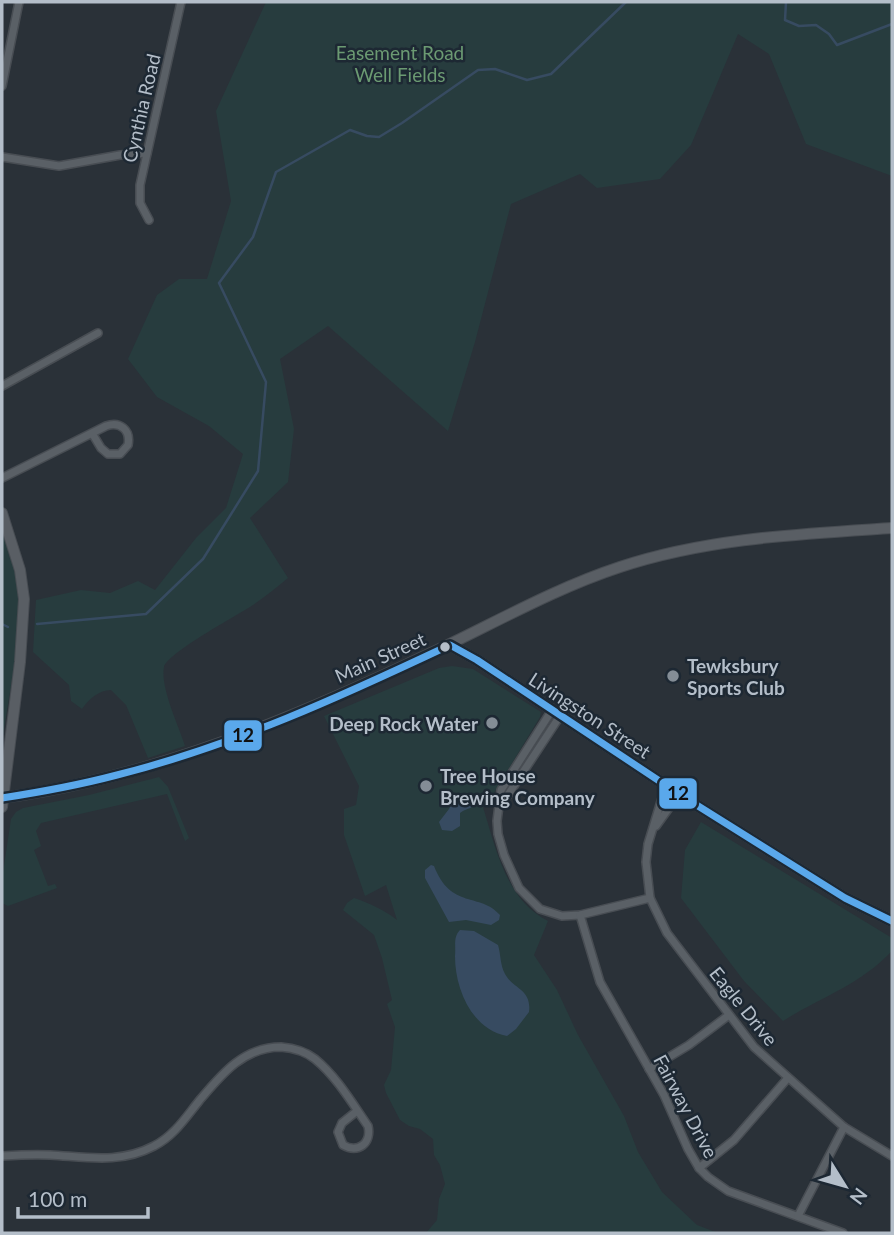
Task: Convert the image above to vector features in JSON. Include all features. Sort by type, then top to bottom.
[{"type":"main road","points":[[2,513],[20,570],[24,599],[20,662],[2,801]]},
{"type":"main road","name":"Main Street","points":[[2,801],[165,763],[361,686],[584,580],[646,559],[732,542],[892,528]]},
{"type":"main road","name":"Livingston Street","points":[[450,645],[845,898],[892,921]]},
{"type":"street","points":[[2,86],[19,2]]},
{"type":"street","name":"Cynthia Road","points":[[149,220],[140,203],[139,194],[181,2]]},
{"type":"street","points":[[2,157],[59,166],[147,153]]},
{"type":"street","points":[[2,386],[98,333]]},
{"type":"street","points":[[2,478],[92,433],[109,425],[118,425],[127,433],[128,445],[120,454],[108,454],[103,451],[92,433]]},
{"type":"street","points":[[556,713],[499,808],[496,821],[504,856],[519,888],[540,909],[562,916],[580,915],[650,898]]},
{"type":"street","name":"Eagle Drive","points":[[666,785],[646,862],[650,898],[667,933],[754,1047],[844,1127],[892,1156]]},
{"type":"street","name":"Eagle Drive","points":[[653,829],[679,794]]},
{"type":"street","name":"Fairway Drive","points":[[580,915],[600,982],[649,1069],[699,1168],[728,1191],[844,1233]]},
{"type":"street","points":[[649,1069],[689,1045],[729,1015]]},
{"type":"street","points":[[2,1156],[46,1154],[103,1160],[153,1147],[179,1127],[226,1070],[260,1049],[273,1047],[303,1051],[314,1057],[329,1073],[357,1111],[368,1126],[369,1137],[363,1146],[353,1149],[343,1145],[338,1132],[342,1123],[357,1111]]},
{"type":"street","points":[[699,1168],[734,1140],[787,1079]]},
{"type":"street","points":[[798,1216],[844,1127]]},
{"type":"green space","name":"Easement Road Well Fields","points":[[266,2],[892,2],[892,176],[806,144],[769,54],[738,34],[691,145],[660,179],[597,188],[580,174],[511,204],[475,342],[448,431],[328,326],[280,359],[294,429],[288,482],[250,518],[288,578],[257,602],[168,661],[164,667],[165,685],[185,746],[148,758],[126,705],[111,690],[95,696],[82,709],[71,701],[69,685],[33,652],[36,600],[81,590],[110,593],[138,581],[155,590],[196,538],[226,508],[243,454],[209,426],[157,397],[128,359],[157,295],[179,279],[207,279],[231,201],[216,111]]},
{"type":"green space","points":[[2,520],[18,551],[25,624],[16,681],[12,680],[2,741]]},
{"type":"green space","points":[[452,666],[473,669],[541,712],[491,798],[483,807],[498,856],[512,887],[522,900],[548,921],[534,955],[557,990],[578,1035],[624,1116],[638,1152],[662,1192],[697,1225],[718,1233],[426,1233],[437,1220],[439,1199],[445,1184],[434,1155],[433,1139],[420,1129],[400,1120],[386,1093],[384,1085],[391,1070],[395,1027],[387,1004],[392,1000],[374,935],[343,910],[354,898],[397,920],[386,885],[365,896],[344,835],[344,809],[356,805],[359,786],[324,716],[439,668]]},
{"type":"green space","points":[[159,777],[168,787],[189,838],[185,841],[167,794],[41,823],[36,831],[41,846],[34,850],[48,886],[55,884],[57,888],[8,906],[2,903],[2,879],[11,819],[16,812],[23,808]]},
{"type":"green space","points":[[701,822],[892,938],[892,951],[853,982],[783,1021],[744,981],[681,898],[685,850]]},
{"type":"water","points":[[470,794],[477,797],[477,801],[474,806],[460,813],[460,826],[452,831],[442,830],[439,822],[453,801]]},
{"type":"water","points":[[431,865],[449,889],[457,895],[492,908],[500,915],[499,920],[491,925],[466,920],[449,922],[425,878],[425,870]]},
{"type":"water","points":[[460,930],[474,931],[498,945],[505,974],[528,998],[529,1012],[507,1036],[484,1025],[475,1016],[462,994],[455,956],[456,939]]},
{"type":"waterway","points":[[37,624],[146,614],[203,559],[258,471],[266,382],[219,283],[253,237],[276,172],[350,130],[379,137],[478,70],[495,69],[527,80],[551,74],[626,2]]},
{"type":"waterway","points":[[786,2],[785,20],[799,26],[816,25],[829,34],[837,45],[892,24]]},
{"type":"waterway","points":[[2,624],[8,627]]},
{"type":"transit line","name":"12","points":[[2,798],[103,779],[203,750],[328,701],[450,645],[845,898],[892,921]]},
{"type":"place","name":"Tewksbury Sports Club","points":[[673,676]]},
{"type":"place","name":"Deep Rock Water","points":[[492,723]]},
{"type":"place","name":"Tree House Brewing Company","points":[[426,786]]}]
